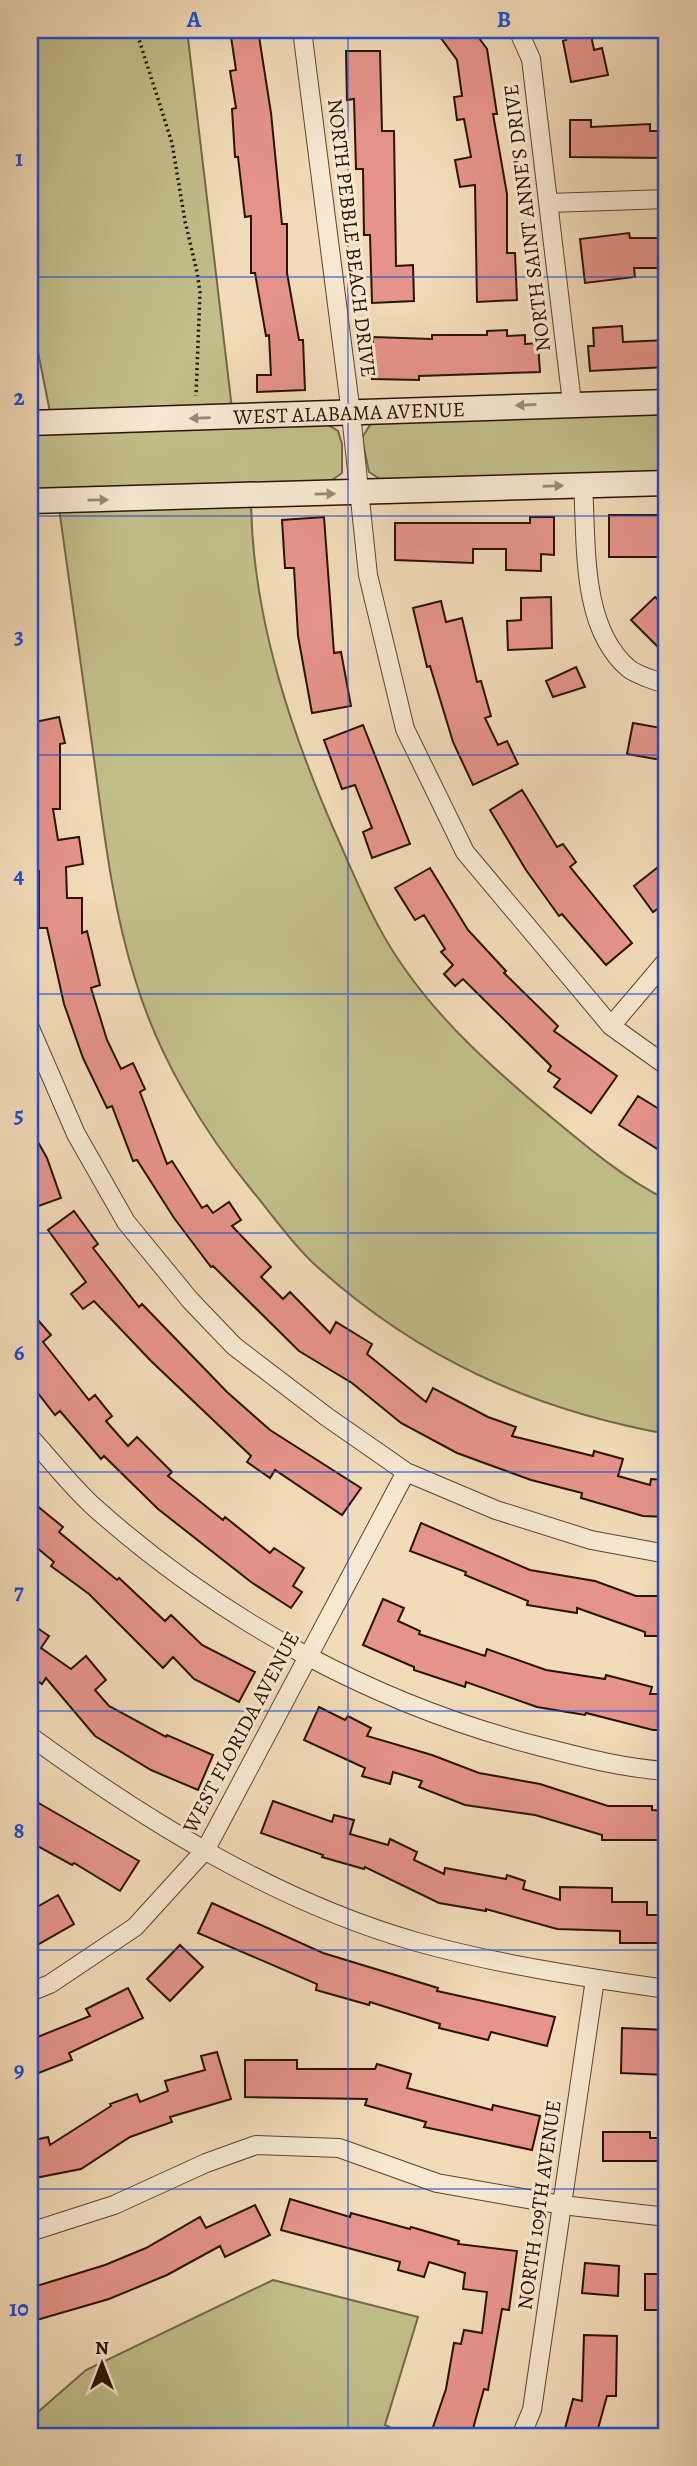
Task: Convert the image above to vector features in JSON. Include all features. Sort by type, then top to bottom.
[{"type":"street","name":"NORTH PEBBLE BEACH DRIVE","points":[[302,30],[351,414],[368,575],[405,729],[465,852],[611,1026],[667,1066]]},
{"type":"street","name":"NORTH SAINT ANNE'S DRIVE","points":[[518,30],[531,59],[572,403]]},
{"type":"street","points":[[550,203],[667,199]]},
{"type":"street","name":"WEST ALABAMA AVENUE","points":[[30,423],[351,414],[572,403],[667,402]]},
{"type":"street","points":[[30,501],[359,494],[667,482]]},
{"type":"street","points":[[583,485],[590,583],[597,626],[628,668],[667,685]]},
{"type":"street","points":[[611,1026],[667,960]]},
{"type":"street","points":[[30,1028],[76,1134],[126,1222],[190,1300],[234,1346],[405,1472],[496,1510],[591,1540],[667,1554]]},
{"type":"street","points":[[30,1437],[93,1506],[201,1594],[306,1656],[374,1691],[493,1735],[628,1769],[667,1771]]},
{"type":"street","name":"WEST FLORIDA AVENUE","points":[[30,1992],[50,1984],[135,1927],[206,1849],[405,1472]]},
{"type":"street","points":[[30,1736],[103,1789],[206,1849],[306,1901],[417,1941],[595,1979],[667,1989]]},
{"type":"street","name":"NORTH 109TH AVENUE","points":[[521,2436],[532,2410],[595,1979]]},
{"type":"street","points":[[30,2232],[114,2205],[206,2163],[256,2145],[339,2148],[437,2183],[562,2205],[667,2217]]},
{"type":"path","points":[[136,30],[172,143],[197,272],[197,405]]},
{"type":"shaded area","points":[[30,30],[187,30],[233,417],[52,422],[30,312]]},
{"type":"shaded area","points":[[667,414],[667,472],[380,479],[369,472],[362,438],[371,423]]},
{"type":"shaded area","points":[[325,423],[338,431],[342,444],[342,473],[329,482],[30,489],[30,431]]},
{"type":"shaded area","points":[[251,496],[258,587],[278,676],[324,807],[368,906],[391,949],[433,1005],[489,1063],[592,1151],[667,1200],[667,1434],[569,1410],[478,1375],[393,1326],[352,1297],[305,1255],[235,1169],[184,1092],[156,1036],[135,979],[114,892],[58,501]]},
{"type":"shaded area","points":[[273,2280],[418,2317],[385,2425],[408,2436],[30,2436],[30,2419],[86,2370]]},
{"type":"building","points":[[230,30],[258,30],[271,113],[282,224],[287,224],[287,273],[299,340],[303,340],[305,390],[257,392],[257,375],[271,375],[269,335],[266,336],[255,273],[251,273],[251,216],[245,217],[238,157],[235,157],[232,109],[236,108],[230,71],[236,70]]},
{"type":"building","points":[[435,30],[473,30],[487,49],[497,114],[493,114],[507,194],[507,253],[515,253],[517,300],[477,302],[475,185],[460,187],[455,160],[471,157],[464,119],[457,120],[454,97],[462,96],[457,60]]},
{"type":"building","points":[[562,30],[590,30],[594,50],[602,48],[608,75],[571,82],[563,41],[566,40]]},
{"type":"building","points":[[346,51],[380,51],[382,131],[394,131],[396,266],[413,265],[414,301],[372,303],[370,235],[364,235],[363,169],[356,169],[354,99],[347,100]]},
{"type":"building","points":[[570,120],[591,120],[591,127],[650,124],[650,131],[667,131],[667,158],[570,157]]},
{"type":"building","points":[[629,233],[630,238],[667,238],[667,268],[634,268],[635,277],[585,283],[580,239]]},
{"type":"building","points":[[622,326],[623,342],[667,340],[667,367],[590,371],[588,346],[594,346],[593,328]]},
{"type":"building","points":[[507,330],[507,336],[525,335],[525,344],[538,343],[540,372],[419,376],[419,380],[372,379],[373,337],[432,339],[432,335],[487,335],[487,331]]},
{"type":"building","points":[[609,515],[662,515],[662,557],[609,557]]},
{"type":"building","points":[[324,517],[334,653],[341,652],[351,706],[312,713],[298,636],[294,568],[285,568],[282,520]]},
{"type":"building","points":[[530,517],[554,517],[554,555],[541,554],[541,571],[506,570],[506,549],[473,549],[473,563],[395,560],[395,523],[530,523]]},
{"type":"building","points":[[551,597],[552,648],[508,650],[507,621],[521,620],[521,598]]},
{"type":"building","points":[[655,597],[667,608],[667,656],[631,620]]},
{"type":"building","points":[[441,601],[446,622],[462,618],[477,682],[481,681],[491,716],[485,718],[498,745],[507,741],[518,764],[473,785],[453,742],[430,666],[427,667],[413,608]]},
{"type":"building","points":[[576,667],[585,687],[553,697],[546,681]]},
{"type":"building","points":[[59,717],[65,743],[60,744],[60,809],[53,809],[58,840],[79,837],[83,864],[66,867],[67,898],[82,898],[82,933],[87,931],[100,985],[91,988],[107,1040],[121,1069],[133,1063],[145,1089],[140,1092],[167,1164],[172,1161],[202,1208],[207,1205],[213,1213],[229,1202],[241,1220],[232,1226],[271,1267],[261,1277],[283,1299],[290,1292],[330,1333],[336,1322],[372,1344],[367,1354],[426,1402],[433,1388],[488,1417],[516,1427],[512,1436],[593,1456],[594,1451],[623,1459],[618,1476],[650,1485],[651,1479],[667,1480],[667,1517],[643,1516],[581,1498],[582,1493],[531,1480],[457,1453],[401,1423],[352,1383],[299,1351],[213,1266],[211,1267],[174,1218],[137,1160],[133,1161],[112,1106],[107,1108],[83,1058],[64,1004],[47,928],[39,928],[39,871],[34,871],[30,845],[30,723]]},
{"type":"building","points":[[633,723],[667,729],[667,761],[627,754]]},
{"type":"building","points":[[363,725],[410,844],[372,858],[363,832],[372,828],[355,785],[342,789],[324,740]]},
{"type":"building","points":[[522,790],[557,847],[563,844],[576,862],[570,867],[632,943],[606,965],[562,914],[559,916],[526,870],[490,810]]},
{"type":"building","points":[[667,860],[667,902],[653,912],[634,886]]},
{"type":"building","points":[[430,868],[468,930],[506,971],[504,973],[558,1026],[554,1031],[617,1076],[591,1113],[554,1087],[560,1079],[548,1071],[551,1066],[463,979],[455,986],[444,974],[453,965],[441,952],[445,949],[424,915],[415,920],[395,888]]},
{"type":"building","points":[[638,1096],[667,1114],[667,1155],[619,1125]]},
{"type":"building","points":[[30,1128],[47,1158],[61,1198],[30,1209]]},
{"type":"building","points":[[74,1211],[98,1244],[93,1248],[139,1307],[142,1304],[227,1392],[270,1430],[361,1488],[342,1515],[275,1470],[270,1478],[247,1462],[251,1456],[151,1361],[94,1301],[83,1309],[71,1294],[86,1282],[48,1230]]},
{"type":"building","points":[[30,1311],[51,1335],[43,1342],[89,1400],[95,1395],[112,1416],[106,1421],[128,1446],[137,1437],[172,1472],[168,1476],[223,1520],[225,1517],[270,1553],[274,1548],[304,1568],[293,1586],[302,1592],[291,1608],[251,1582],[158,1509],[104,1456],[101,1459],[60,1411],[55,1415],[30,1383]]},
{"type":"building","points":[[30,1500],[63,1527],[59,1532],[117,1580],[119,1578],[165,1621],[171,1615],[202,1645],[255,1672],[239,1702],[194,1679],[173,1657],[163,1668],[89,1594],[51,1566],[54,1562],[30,1542]]},
{"type":"building","points":[[421,1523],[530,1570],[595,1581],[636,1596],[667,1596],[667,1636],[645,1636],[645,1632],[577,1608],[577,1613],[527,1605],[528,1601],[465,1575],[466,1572],[410,1551]]},
{"type":"building","points":[[383,1599],[404,1608],[398,1621],[420,1631],[419,1634],[485,1656],[487,1649],[546,1670],[605,1679],[606,1675],[652,1687],[650,1694],[667,1694],[667,1730],[653,1730],[586,1713],[585,1715],[537,1707],[466,1682],[465,1687],[414,1670],[414,1667],[363,1645]]},
{"type":"building","points":[[30,1623],[49,1636],[41,1648],[71,1669],[86,1656],[106,1680],[95,1690],[109,1706],[166,1737],[167,1735],[213,1755],[198,1790],[151,1770],[95,1736],[46,1678],[42,1684],[30,1676]]},
{"type":"building","points":[[319,1707],[345,1720],[348,1716],[371,1728],[367,1736],[432,1755],[479,1773],[540,1784],[608,1806],[652,1806],[652,1810],[667,1811],[667,1840],[602,1840],[602,1835],[535,1815],[465,1805],[419,1787],[422,1781],[393,1772],[390,1784],[362,1776],[365,1768],[304,1740]]},
{"type":"building","points":[[30,1798],[139,1861],[120,1891],[74,1863],[72,1865],[30,1842]]},
{"type":"building","points":[[273,1801],[332,1822],[334,1815],[354,1820],[350,1834],[388,1845],[390,1839],[417,1852],[414,1860],[444,1874],[445,1868],[506,1879],[507,1875],[525,1881],[523,1889],[560,1900],[560,1887],[612,1888],[612,1902],[647,1902],[647,1915],[667,1915],[667,1943],[620,1943],[620,1931],[557,1929],[486,1909],[439,1903],[365,1867],[364,1869],[322,1857],[323,1855],[261,1833]]},
{"type":"building","points":[[58,1895],[74,1924],[30,1949],[30,1911]]},
{"type":"building","points":[[212,1903],[323,1953],[438,1988],[437,1991],[555,2017],[547,2046],[491,2032],[488,2040],[439,2028],[440,2024],[370,2002],[369,2005],[316,1990],[317,1984],[198,1933]]},
{"type":"building","points":[[180,1945],[203,1967],[170,2001],[147,1979]]},
{"type":"building","points":[[128,1988],[143,2018],[69,2053],[72,2060],[36,2074],[30,2059],[30,2040],[90,2016],[86,2009]]},
{"type":"building","points":[[622,2028],[667,2030],[667,2075],[621,2073]]},
{"type":"building","points":[[217,2052],[231,2099],[170,2117],[172,2122],[130,2137],[81,2169],[30,2179],[30,2141],[48,2137],[50,2145],[111,2106],[110,2104],[137,2094],[140,2102],[168,2091],[165,2081],[205,2070],[201,2056]]},
{"type":"building","points":[[245,2060],[297,2060],[297,2069],[375,2069],[377,2064],[411,2074],[407,2088],[492,2110],[493,2105],[540,2116],[532,2150],[424,2127],[426,2122],[365,2105],[367,2099],[245,2097]]},
{"type":"building","points":[[603,2132],[650,2132],[650,2138],[667,2138],[667,2161],[603,2161]]},
{"type":"building","points":[[290,2199],[350,2217],[351,2213],[410,2229],[411,2227],[459,2241],[458,2244],[517,2251],[509,2310],[502,2309],[488,2390],[484,2389],[471,2436],[430,2436],[446,2389],[454,2343],[461,2344],[464,2330],[482,2333],[487,2292],[463,2289],[465,2273],[429,2262],[424,2277],[398,2270],[400,2262],[281,2230]]},
{"type":"building","points":[[255,2205],[270,2235],[225,2257],[220,2246],[167,2275],[109,2299],[30,2322],[30,2288],[105,2265],[146,2248],[200,2217],[206,2228]]},
{"type":"building","points":[[585,2263],[619,2266],[618,2296],[582,2293]]},
{"type":"building","points":[[645,2274],[667,2274],[667,2310],[645,2310]]},
{"type":"building","points":[[584,2335],[617,2336],[616,2396],[607,2396],[596,2436],[563,2436],[573,2399],[582,2401]]}]
